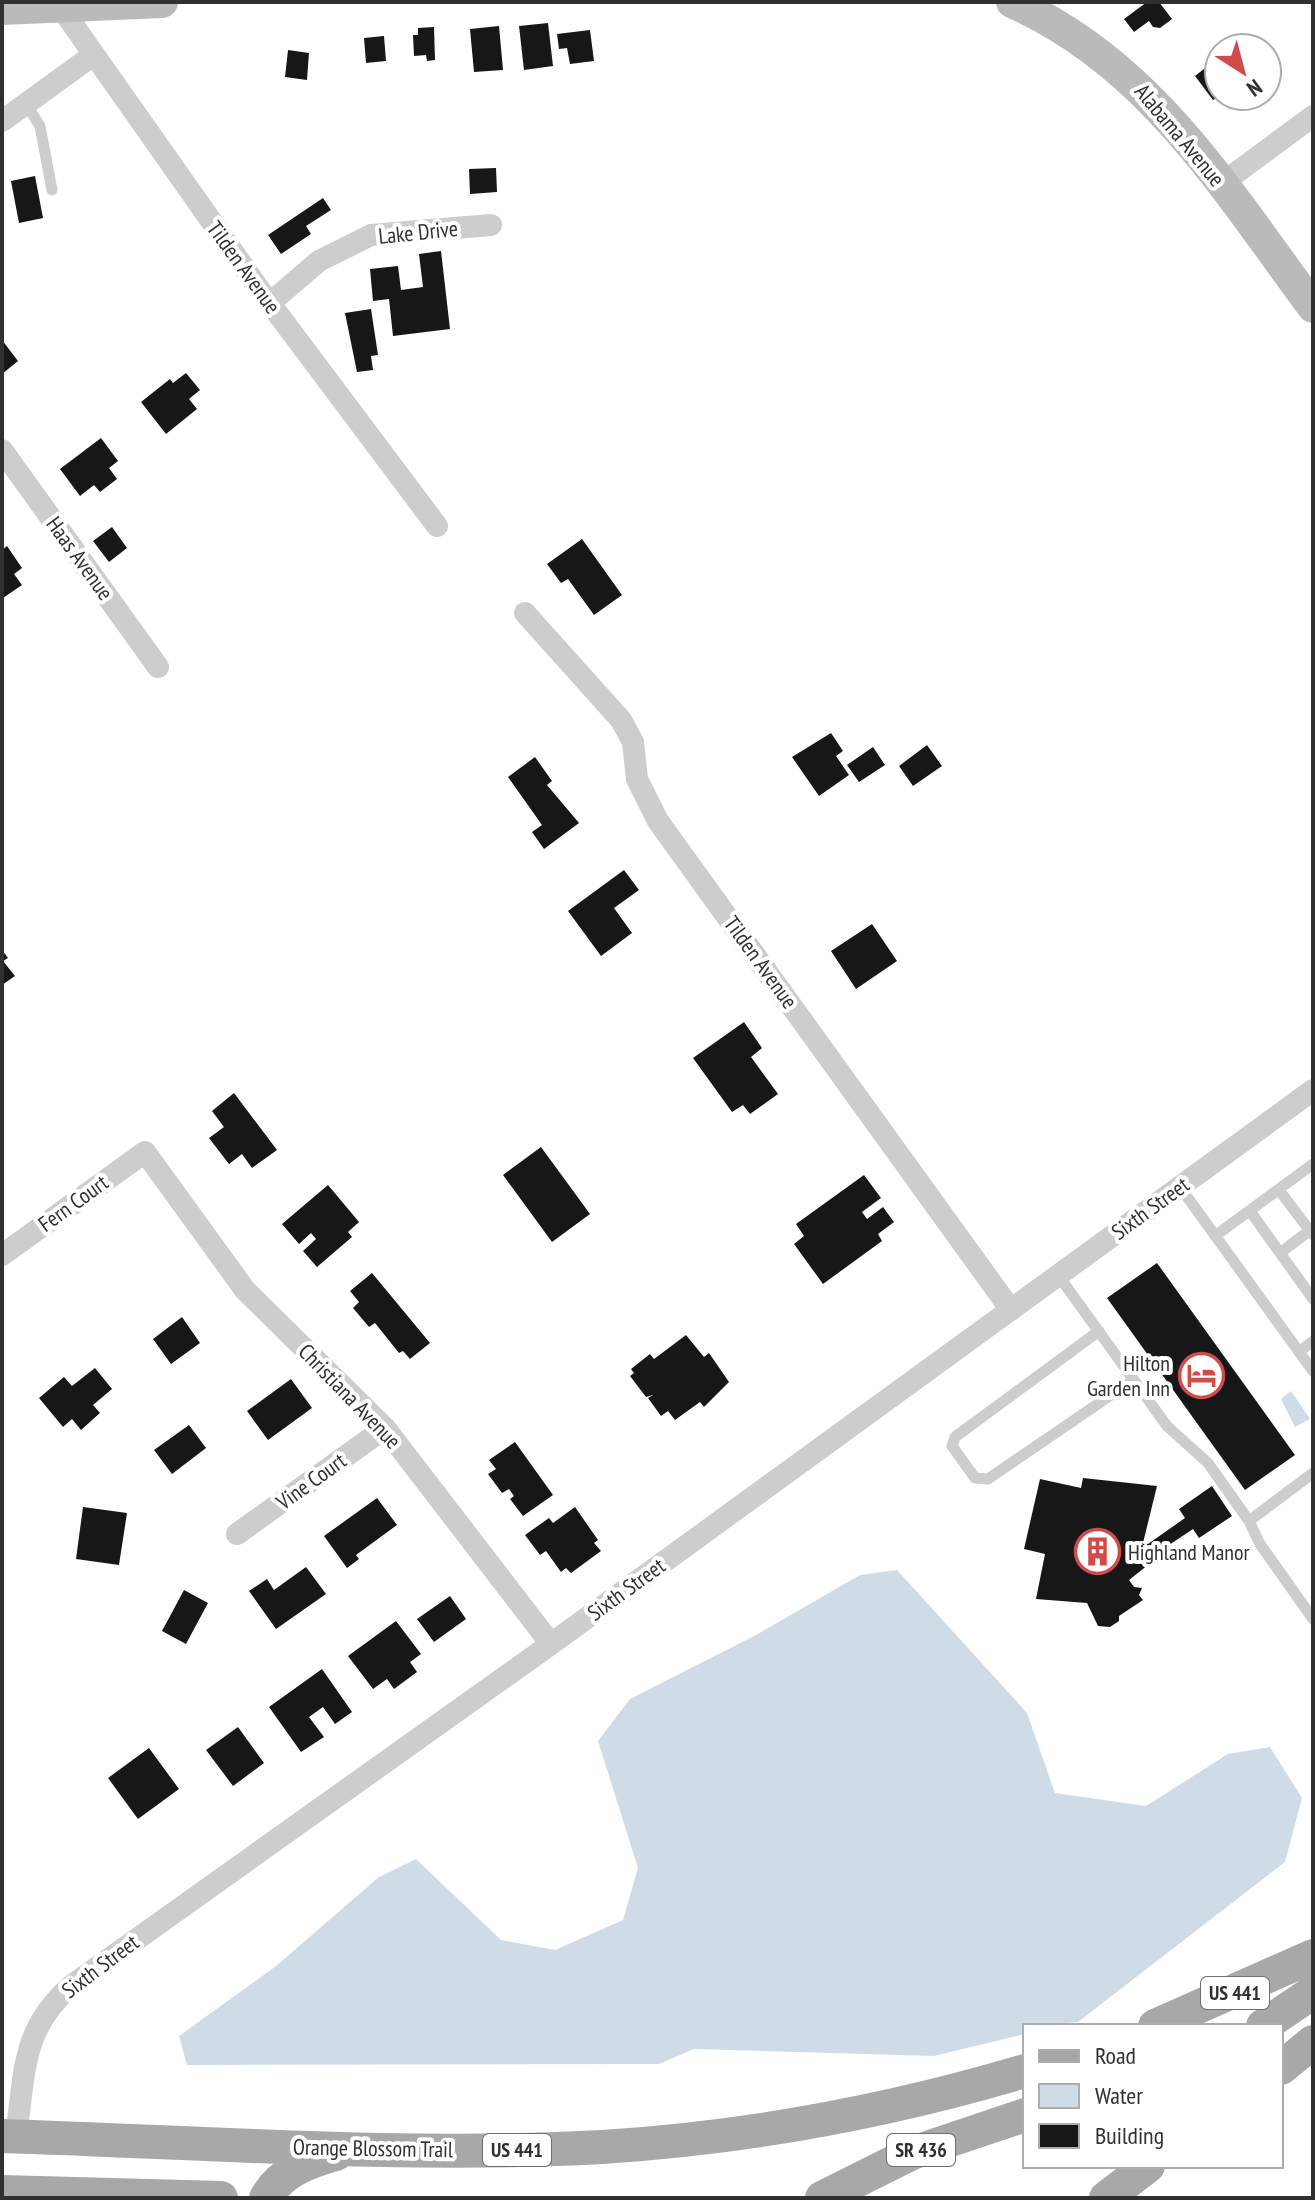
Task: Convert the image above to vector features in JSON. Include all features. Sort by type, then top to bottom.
[{"type":"main road","name":"US 441","points":[[1160,2024],[1313,1956]]},
{"type":"main road","points":[[1266,2024],[1313,1992]]},
{"type":"main road","name":"Orange Blossom Trail","points":[[7,2144],[537,2150],[720,2136],[844,2117],[1023,2072]]},
{"type":"main road","name":"SR 436","points":[[822,2198],[912,2153],[1023,2116]]},
{"type":"main road","points":[[266,2198],[286,2174],[310,2162],[359,2148]]},
{"type":"main road","points":[[1106,2198],[1145,2168]]},
{"type":"main road","points":[[1122,2198],[1159,2168]]},
{"type":"main road","points":[[2,2192],[221,2198]]},
{"type":"street","points":[[2,9],[59,4],[162,2]]},
{"type":"street","name":"Alabama Avenue","points":[[1012,2],[1062,26],[1111,60],[1155,102],[1313,307]]},
{"type":"street","name":"Tilden Avenue","points":[[59,4],[92,56],[270,303],[437,526]]},
{"type":"street","points":[[2,121],[92,56]]},
{"type":"street","points":[[1221,184],[1313,116]]},
{"type":"street","name":"Lake Drive","points":[[270,303],[319,261],[371,235],[491,225]]},
{"type":"street","name":"Haas Avenue","points":[[2,450],[158,667]]},
{"type":"street","name":"Tilden Avenue","points":[[525,613],[621,720],[633,742],[637,779],[658,821],[1011,1310]]},
{"type":"street","name":"Sixth Street","points":[[7,2144],[32,2036],[53,2001],[551,1644],[1313,1090]]},
{"type":"street","name":"Fern Court","points":[[2,1255],[145,1152]]},
{"type":"street","name":"Christiana Avenue","points":[[145,1152],[245,1290],[385,1428],[551,1644]]},
{"type":"street","name":"Vine Court","points":[[237,1534],[385,1428]]},
{"type":"lane","points":[[26,104],[40,126],[52,190]]},
{"type":"lane","points":[[1215,1236],[1313,1165]]},
{"type":"lane","points":[[1180,1187],[1313,1371]]},
{"type":"lane","points":[[1279,1190],[1312,1231],[1280,1253]]},
{"type":"lane","points":[[1250,1211],[1312,1296]]},
{"type":"lane","points":[[1058,1275],[1167,1426],[1208,1463],[1313,1619]]},
{"type":"lane","points":[[1099,1331],[955,1437],[952,1446],[975,1478],[988,1479],[1133,1380]]},
{"type":"lane","points":[[1299,1352],[1313,1341]]},
{"type":"lane","points":[[1249,1521],[1313,1473]]},
{"type":"water","points":[[1291,1391],[1310,1419],[1295,1427],[1281,1399]]},
{"type":"water","points":[[897,1570],[1027,1713],[1055,1793],[1146,1806],[1228,1754],[1270,1747],[1302,1798],[1285,1862],[1078,2022],[1023,2024],[1023,2034],[934,2056],[694,2049],[659,2064],[187,2065],[179,2036],[276,1966],[379,1877],[416,1859],[501,1940],[555,1950],[623,1920],[638,1868],[598,1741],[630,1699],[756,1635],[860,1575]]},
{"type":"building","points":[[1147,2],[1159,2],[1172,19],[1160,28],[1153,27],[1149,21],[1134,32],[1124,19]]},
{"type":"building","points":[[548,23],[553,66],[524,70],[519,26]]},
{"type":"building","points":[[499,26],[503,70],[474,72],[470,29]]},
{"type":"building","points":[[434,27],[435,60],[427,61],[426,55],[414,56],[413,35],[418,35],[418,28]]},
{"type":"building","points":[[590,30],[594,61],[570,64],[567,48],[559,49],[557,34]]},
{"type":"building","points":[[384,36],[386,61],[366,63],[364,38]]},
{"type":"building","points":[[288,50],[309,53],[307,80],[285,77]]},
{"type":"building","points":[[1203,70],[1203,87],[1195,76]]},
{"type":"building","points":[[496,168],[497,192],[470,194],[469,169]]},
{"type":"building","points":[[35,176],[43,218],[19,223],[11,181]]},
{"type":"building","points":[[323,198],[331,210],[306,226],[311,234],[281,254],[268,235]]},
{"type":"building","points":[[441,251],[450,329],[393,336],[389,299],[373,301],[370,269],[398,266],[401,290],[423,287],[419,254]]},
{"type":"building","points":[[371,309],[378,355],[371,356],[373,370],[357,372],[345,313]]},
{"type":"building","points":[[2,340],[18,361],[2,374]]},
{"type":"building","points":[[186,373],[200,390],[189,399],[197,409],[166,434],[141,402],[170,379],[173,383]]},
{"type":"building","points":[[101,438],[118,461],[109,468],[117,479],[100,492],[94,485],[80,496],[60,469]]},
{"type":"building","points":[[112,527],[127,548],[109,562],[93,541]]},
{"type":"building","points":[[582,539],[622,595],[594,615],[568,579],[561,583],[547,564]]},
{"type":"building","points":[[7,546],[22,568],[14,574],[22,585],[3,598],[2,550]]},
{"type":"building","points":[[831,733],[843,751],[836,756],[849,775],[819,796],[792,757]]},
{"type":"building","points":[[927,745],[942,766],[913,786],[899,766]]},
{"type":"building","points":[[873,747],[885,765],[859,782],[847,765]]},
{"type":"building","points":[[535,757],[552,781],[547,785],[579,823],[544,849],[532,832],[542,825],[508,777]]},
{"type":"building","points":[[624,870],[639,890],[614,908],[632,933],[601,956],[568,911]]},
{"type":"building","points":[[872,924],[897,961],[856,989],[831,951]]},
{"type":"building","points":[[2,950],[8,958],[3,961],[15,976],[2,985]]},
{"type":"building","points":[[744,1022],[762,1048],[751,1057],[778,1094],[750,1114],[743,1105],[732,1112],[693,1058]]},
{"type":"building","points":[[234,1093],[277,1150],[252,1168],[242,1154],[229,1164],[209,1138],[224,1127],[212,1111]]},
{"type":"building","points":[[541,1147],[590,1214],[552,1242],[503,1175]]},
{"type":"building","points":[[864,1175],[881,1198],[862,1212],[867,1219],[883,1207],[894,1222],[878,1234],[882,1241],[823,1284],[794,1244],[804,1236],[796,1224]]},
{"type":"building","points":[[328,1185],[359,1222],[348,1232],[352,1237],[317,1267],[303,1251],[316,1239],[311,1233],[299,1244],[282,1224]]},
{"type":"building","name":"Hilton Garden Inn","points":[[1157,1263],[1295,1455],[1245,1490],[1107,1298]]},
{"type":"building","points":[[372,1273],[430,1343],[410,1359],[403,1351],[399,1353],[375,1323],[369,1327],[353,1308],[359,1302],[350,1291]]},
{"type":"building","points":[[182,1317],[200,1343],[171,1364],[153,1339]]},
{"type":"building","points":[[686,1335],[704,1357],[709,1353],[729,1382],[704,1407],[700,1402],[675,1420],[668,1411],[661,1416],[648,1398],[653,1395],[646,1397],[630,1376],[634,1373],[631,1369],[650,1354],[654,1359]]},
{"type":"building","points":[[95,1368],[112,1389],[93,1405],[100,1413],[81,1430],[72,1419],[63,1427],[39,1398],[64,1377],[72,1386]]},
{"type":"building","points":[[291,1379],[312,1408],[268,1440],[247,1411]]},
{"type":"building","points":[[189,1425],[206,1448],[172,1474],[154,1450]]},
{"type":"building","points":[[515,1442],[553,1495],[523,1516],[510,1499],[514,1496],[509,1489],[502,1493],[488,1474],[496,1469],[489,1460]]},
{"type":"building","name":"Highland Manor","points":[[1083,1478],[1157,1486],[1143,1543],[1148,1544],[1185,1518],[1179,1509],[1212,1486],[1232,1516],[1199,1538],[1193,1529],[1151,1557],[1141,1555],[1148,1565],[1129,1580],[1134,1587],[1142,1588],[1139,1595],[1143,1600],[1119,1616],[1119,1621],[1110,1627],[1098,1626],[1087,1603],[1036,1599],[1045,1554],[1024,1549],[1040,1479],[1081,1488]]},
{"type":"building","points":[[377,1498],[397,1525],[356,1555],[359,1559],[347,1568],[324,1536]]},
{"type":"building","points":[[83,1507],[127,1513],[119,1565],[76,1559]]},
{"type":"building","points":[[575,1507],[598,1540],[594,1543],[601,1551],[571,1573],[566,1568],[561,1572],[546,1551],[540,1555],[525,1535],[549,1518],[553,1523]]},
{"type":"building","points":[[306,1567],[326,1594],[276,1629],[249,1591],[267,1579],[274,1590]]},
{"type":"building","points":[[184,1590],[208,1603],[186,1644],[162,1631]]},
{"type":"building","points":[[450,1596],[466,1619],[434,1642],[417,1619]]},
{"type":"building","points":[[396,1621],[421,1654],[410,1662],[417,1672],[394,1689],[387,1679],[373,1689],[348,1656]]},
{"type":"building","points":[[322,1669],[352,1712],[335,1724],[323,1707],[309,1717],[324,1737],[301,1752],[269,1707]]},
{"type":"building","points":[[238,1727],[264,1763],[233,1786],[206,1750]]},
{"type":"building","points":[[149,1748],[179,1789],[138,1819],[108,1778]]},
{"type":"place","name":"Hilton Garden Inn","points":[[1201,1376]]},
{"type":"place","name":"Highland Manor","points":[[1097,1552]]}]
